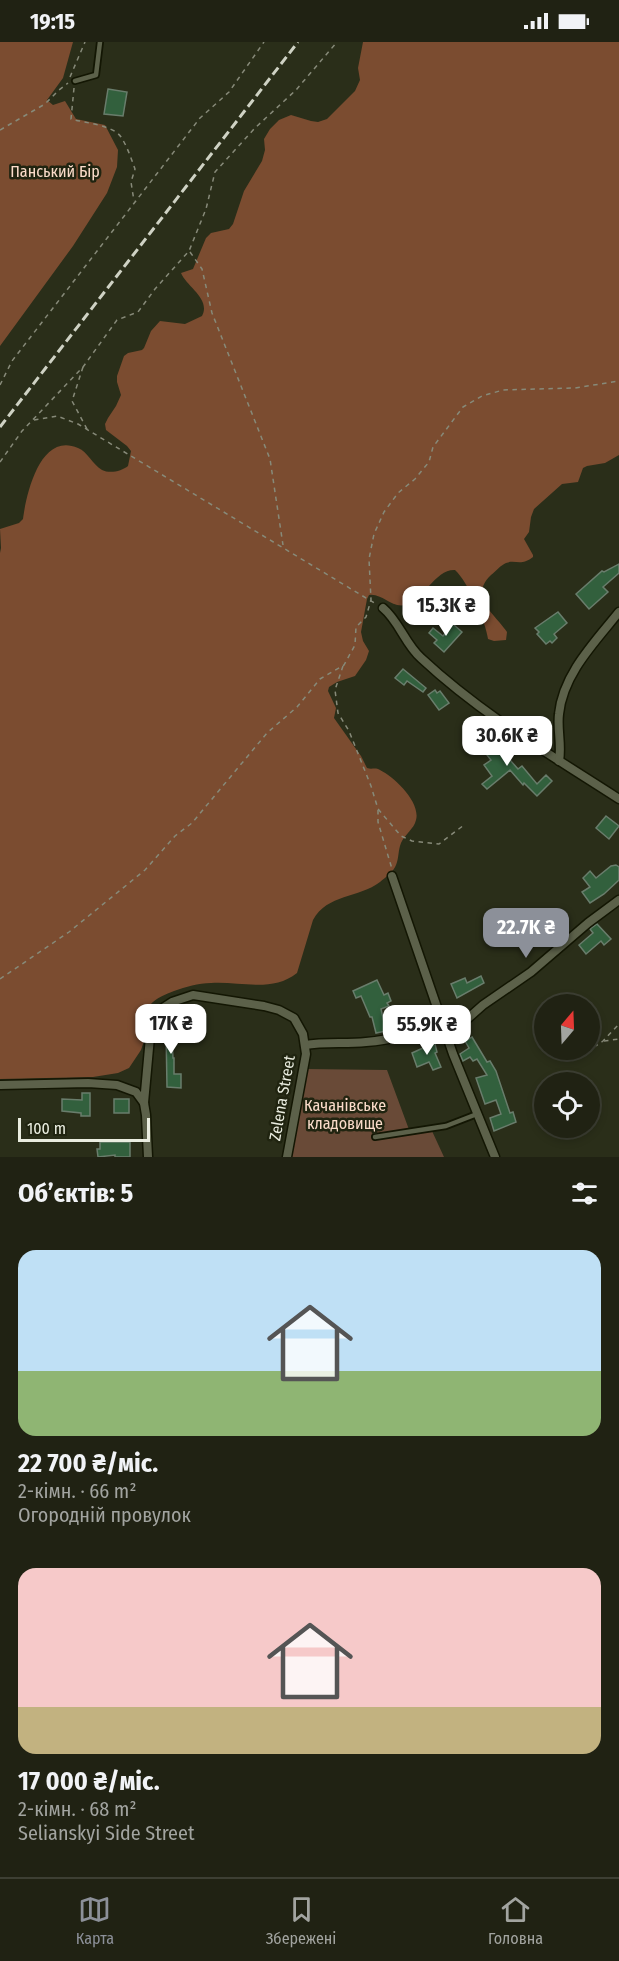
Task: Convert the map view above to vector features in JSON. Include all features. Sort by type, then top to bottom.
[{"type":"street","points":[[383,608],[391,615],[412,648],[423,660],[511,730],[619,799]]},
{"type":"street","points":[[559,761],[561,747],[558,722],[564,691],[586,654],[619,612]]},
{"type":"street","points":[[392,876],[443,1024],[495,1157]]},
{"type":"street","points":[[448,1036],[483,1005],[536,968],[577,932],[619,900]]},
{"type":"street","name":"Zelena Street","points":[[144,1103],[152,1015],[172,1002],[193,995],[279,1010],[294,1018],[302,1030],[305,1045],[305,1060],[292,1120],[287,1157]]},
{"type":"street","points":[[305,1045],[385,1040],[443,1024]]},
{"type":"street","points":[[0,1085],[88,1083],[117,1085],[136,1092],[144,1103],[148,1157]]},
{"type":"lane","points":[[75,81],[96,75],[100,42]]},
{"type":"lane","points":[[375,1137],[446,1126],[477,1114]]},
{"type":"path","points":[[0,130],[45,104],[67,84],[85,42]]},
{"type":"path","points":[[0,385],[12,362],[200,118],[229,92],[264,42]]},
{"type":"path","points":[[0,462],[22,431],[83,367],[117,320],[138,312],[189,251],[206,209],[216,172],[255,128],[296,90],[337,42]]},
{"type":"path","points":[[75,81],[71,119],[109,128],[122,137],[135,169],[131,182],[135,203]]},
{"type":"path","points":[[189,251],[202,269],[212,313],[270,459],[283,546]]},
{"type":"path","points":[[83,367],[72,400],[87,429]]},
{"type":"path","points":[[0,372],[5,375]]},
{"type":"path","points":[[392,876],[371,786],[350,731],[338,713],[334,690],[355,645],[356,627],[366,617],[371,600],[369,559],[374,534],[384,512],[398,493],[415,479],[429,462],[433,447],[463,407],[482,396],[503,390],[575,388],[619,381]]},
{"type":"path","points":[[33,420],[57,416],[87,429],[383,608]]},
{"type":"path","points":[[0,979],[69,932],[145,870],[175,836],[192,823],[267,733],[297,707],[320,679],[344,665]]},
{"type":"path","points":[[378,809],[401,836],[412,841],[439,844],[464,825]]},
{"type":"path","points":[[600,1043],[619,1024]]},
{"type":"path","points":[[603,1041],[619,1039]]},
{"type":"green space","name":"Панський Бір","points":[[0,42],[73,42],[63,78],[47,100],[53,105],[65,101],[76,119],[105,125],[118,150],[117,167],[107,193],[73,246],[0,346]]},
{"type":"green space","points":[[363,42],[619,42],[619,455],[605,463],[583,468],[578,482],[562,484],[534,509],[529,532],[524,539],[533,557],[525,562],[504,564],[485,583],[482,591],[483,598],[507,632],[506,640],[488,639],[476,603],[455,570],[441,574],[418,597],[405,605],[369,595],[361,632],[369,651],[366,660],[355,676],[337,682],[329,687],[328,691],[336,708],[334,718],[367,768],[380,770],[399,784],[414,806],[416,820],[401,843],[396,865],[389,874],[372,887],[326,905],[319,912],[313,920],[297,973],[277,983],[201,984],[161,996],[150,1005],[141,1050],[129,1068],[118,1073],[93,1077],[0,1079],[0,529],[19,523],[23,519],[37,468],[54,449],[65,445],[78,448],[102,470],[109,472],[128,466],[131,451],[106,430],[105,424],[121,395],[117,376],[124,356],[142,350],[151,331],[160,321],[185,324],[202,316],[204,310],[201,299],[181,273],[193,269],[206,238],[211,233],[229,229],[233,224],[244,191],[262,161],[265,150],[264,139],[270,129],[279,120],[291,115],[318,122],[327,119],[355,91],[360,80],[358,68]]},
{"type":"green space","name":"Качанівське кладовище","points":[[306,1069],[387,1070],[411,1135],[432,1131],[444,1157],[290,1157]]},
{"type":"building","points":[[108,89],[127,92],[123,116],[104,114]]},
{"type":"building","points":[[619,564],[619,573],[603,587],[608,592],[589,609],[576,594],[602,571]]},
{"type":"building","points":[[558,612],[567,623],[554,634],[557,638],[552,643],[550,641],[546,644],[535,628]]},
{"type":"building","points":[[453,624],[462,632],[444,652],[434,643],[437,640],[429,633],[433,628],[443,636]]},
{"type":"building","points":[[403,669],[426,688],[423,692],[407,681],[404,685],[395,678]]},
{"type":"building","points":[[435,690],[437,693],[440,691],[449,703],[439,710],[428,695]]},
{"type":"building","points":[[479,731],[491,745],[494,742],[518,769],[522,766],[537,784],[546,775],[552,781],[537,796],[510,770],[487,789],[482,784],[492,776],[484,765],[491,760],[473,737]]},
{"type":"building","points":[[606,816],[619,826],[609,839],[596,828]]},
{"type":"building","points":[[611,866],[619,867],[619,880],[590,903],[582,892],[590,887],[583,878],[590,871],[596,878]]},
{"type":"building","points":[[534,918],[546,933],[536,942],[524,927]]},
{"type":"building","points":[[597,924],[611,939],[604,945],[601,941],[586,954],[579,945],[593,933],[590,929]]},
{"type":"building","points":[[481,976],[484,983],[457,998],[451,984],[465,978],[467,983]]},
{"type":"building","points":[[377,980],[384,995],[388,993],[391,1001],[387,1003],[389,1006],[381,1009],[386,1031],[376,1033],[372,1017],[361,996],[356,998],[353,991]]},
{"type":"building","points":[[161,1022],[176,1022],[176,1037],[172,1037],[174,1074],[181,1074],[181,1088],[167,1087],[166,1030],[161,1030]]},
{"type":"building","points":[[472,1037],[487,1062],[490,1061],[496,1071],[510,1113],[513,1112],[516,1122],[494,1131],[490,1118],[501,1114],[496,1100],[485,1104],[476,1078],[487,1075],[477,1059],[473,1061],[470,1057],[463,1061],[460,1054],[469,1048],[465,1041]]},
{"type":"building","points":[[434,1040],[437,1052],[435,1053],[441,1067],[433,1070],[429,1062],[417,1067],[412,1053],[423,1048],[422,1044]]},
{"type":"building","points":[[82,1093],[90,1093],[90,1116],[62,1111],[62,1099],[82,1100]]},
{"type":"building","points":[[114,1099],[129,1099],[129,1113],[114,1113]]},
{"type":"building","points":[[100,1142],[130,1142],[130,1157],[115,1157],[115,1155],[98,1157],[97,1149],[100,1149]]},
{"type":"railway","points":[[0,427],[298,42]]}]
